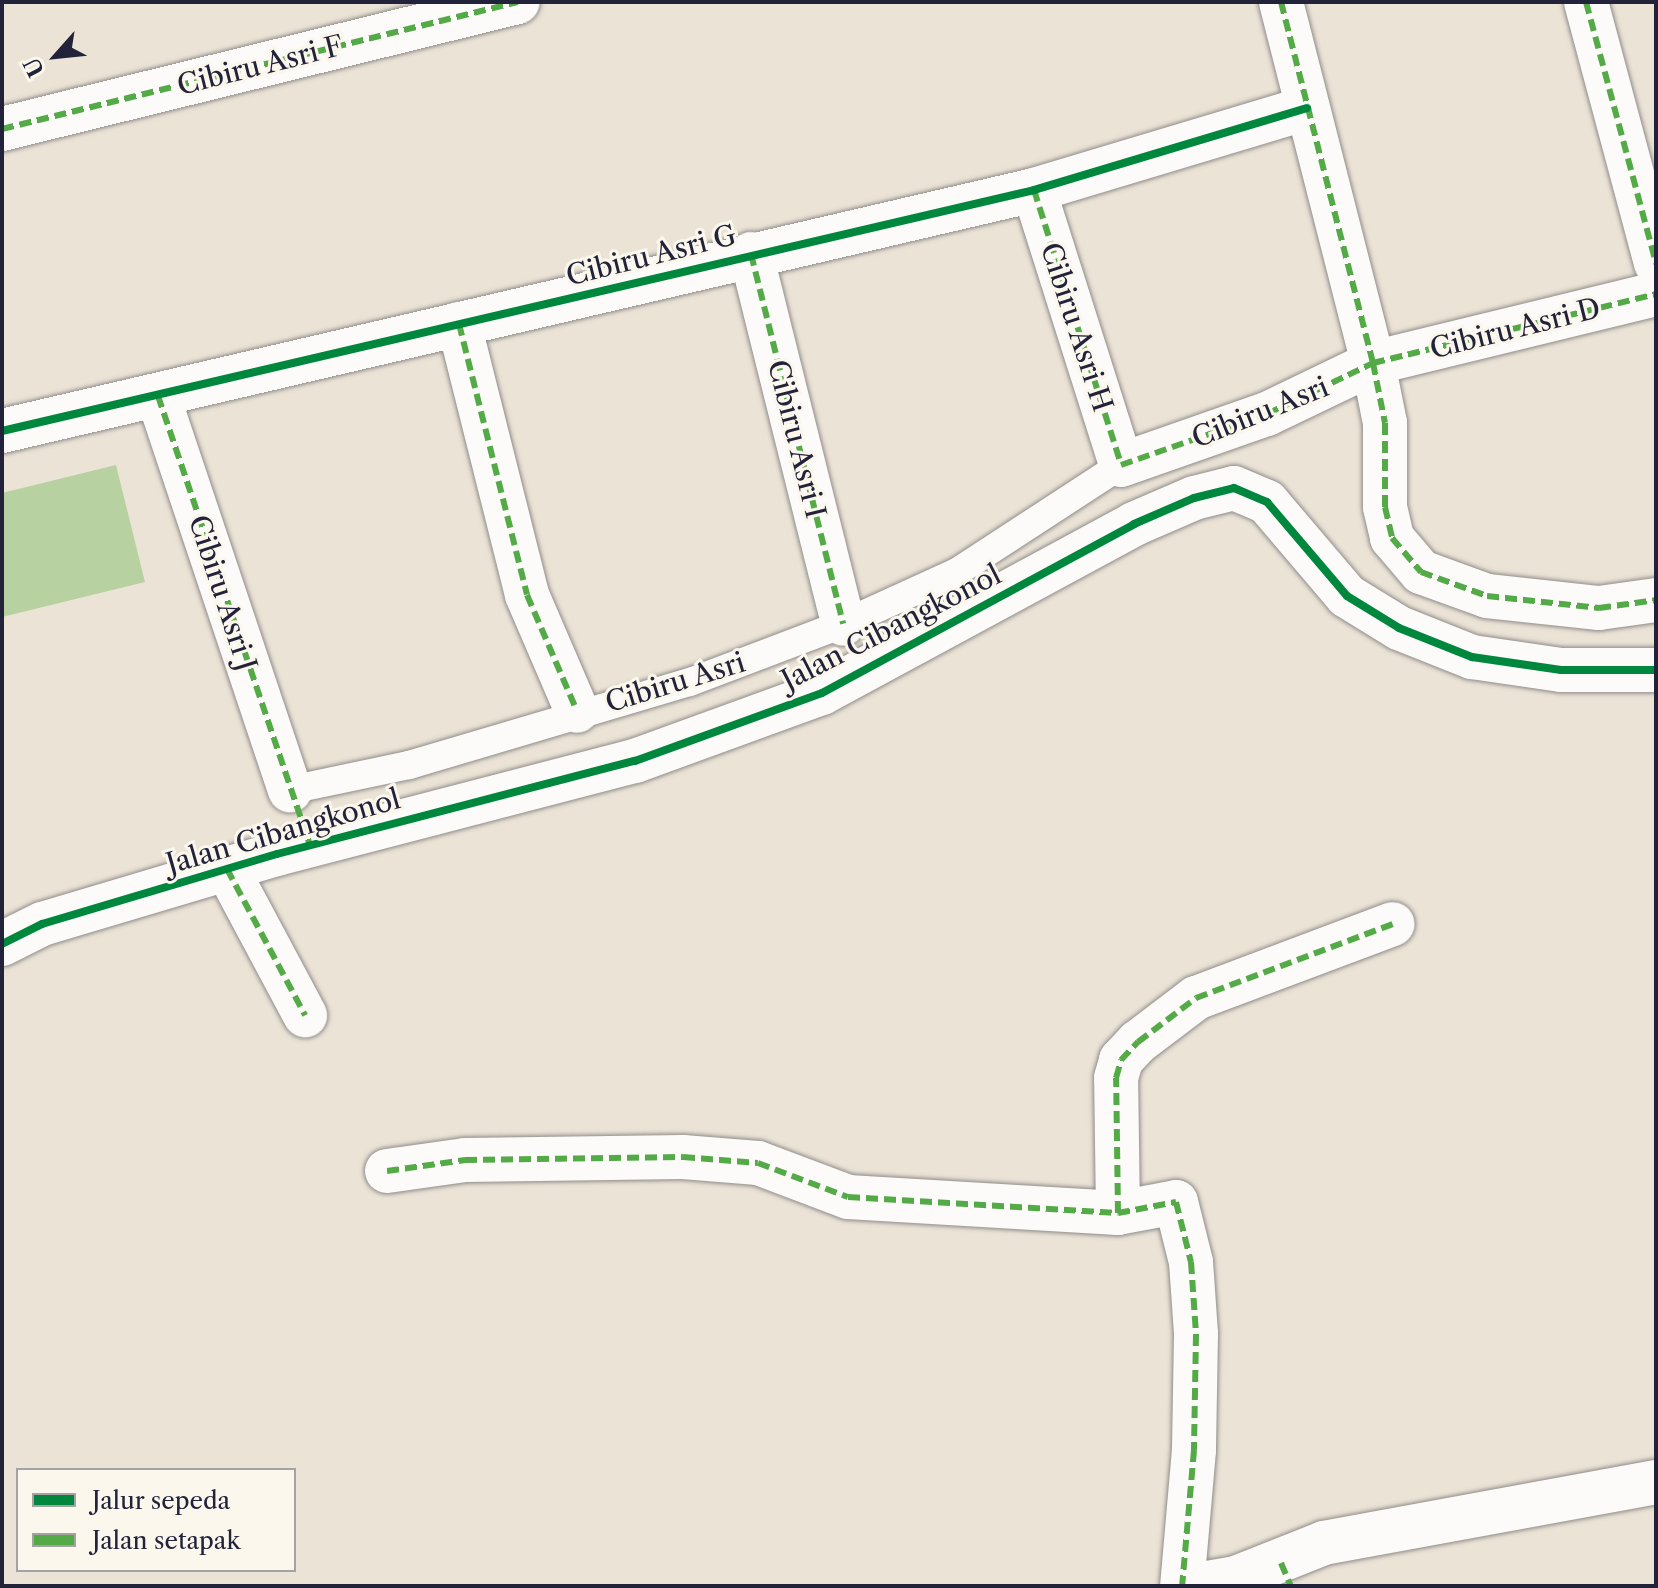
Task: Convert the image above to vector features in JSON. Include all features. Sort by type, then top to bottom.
[{"type":"street","name":"Cibiru Asri F","points":[[2,129],[518,2]]},
{"type":"street","points":[[1281,2],[1373,363],[1385,423],[1385,507],[1392,538],[1421,572],[1487,596],[1599,608],[1656,600]]},
{"type":"street","points":[[1586,2],[1656,264]]},
{"type":"street","name":"Cibiru Asri G","points":[[2,431],[1034,190],[1307,108]]},
{"type":"street","name":"Cibiru Asri H","points":[[1034,190],[1121,465]]},
{"type":"street","name":"Cibiru Asri I","points":[[751,254],[843,624]]},
{"type":"street","name":"Cibiru Asri D","points":[[1373,363],[1656,294]]},
{"type":"street","points":[[459,324],[527,595],[577,711]]},
{"type":"street","name":"Cibiru Asri","points":[[1121,465],[1267,414],[1373,363]]},
{"type":"street","name":"Cibiru Asri J","points":[[158,396],[290,790]]},
{"type":"street","name":"Jalan Cibangkonol","points":[[2,944],[42,924],[227,869],[635,761],[822,693],[1134,524],[1194,498],[1234,488],[1267,502],[1347,596],[1399,628],[1472,657],[1561,670],[1656,670]]},
{"type":"street","points":[[227,869],[305,1015]]},
{"type":"street","points":[[1118,1213],[1116,1078],[1121,1060],[1138,1042],[1196,998],[1393,924]]},
{"type":"street","points":[[387,1171],[465,1160],[683,1157],[758,1163],[848,1197],[1118,1213],[1176,1202],[1183,1212],[1196,1334],[1194,1450],[1182,1586]]},
{"type":"street","points":[[1190,1586],[1286,1574],[1324,1543],[1656,1482]]},
{"type":"lane","name":"Cibiru Asri","points":[[290,790],[409,765],[577,711],[690,682],[843,624],[957,572],[1121,465]]},
{"type":"green space","points":[[116,465],[145,582],[2,617],[2,493]]},
{"type":"marked path","points":[[2,129],[518,2]]},
{"type":"marked path","points":[[1281,2],[1373,363],[1385,423],[1385,507],[1392,538],[1421,572],[1487,596],[1599,608],[1656,600]]},
{"type":"marked path","points":[[1586,2],[1656,264]]},
{"type":"marked path","points":[[1034,190],[1121,465],[1267,414],[1373,363],[1656,294]]},
{"type":"marked path","points":[[751,254],[843,624]]},
{"type":"marked path","points":[[459,324],[527,595],[577,711]]},
{"type":"marked path","points":[[158,396],[310,845]]},
{"type":"marked path","points":[[227,869],[305,1015]]},
{"type":"marked path","points":[[1118,1213],[1116,1078],[1121,1060],[1138,1042],[1196,998],[1393,924]]},
{"type":"marked path","points":[[387,1171],[465,1160],[683,1157],[758,1163],[848,1197],[1118,1213],[1176,1202],[1191,1262],[1196,1334],[1194,1450],[1182,1586]]},
{"type":"marked path","points":[[1281,1563],[1291,1586]]},
{"type":"cycle path","points":[[2,431],[1034,190],[1307,108]]},
{"type":"cycle path","points":[[2,944],[42,924],[277,854],[635,761],[822,693],[1134,524],[1194,498],[1234,488],[1267,502],[1347,596],[1399,628],[1472,657],[1561,670],[1656,670]]}]
